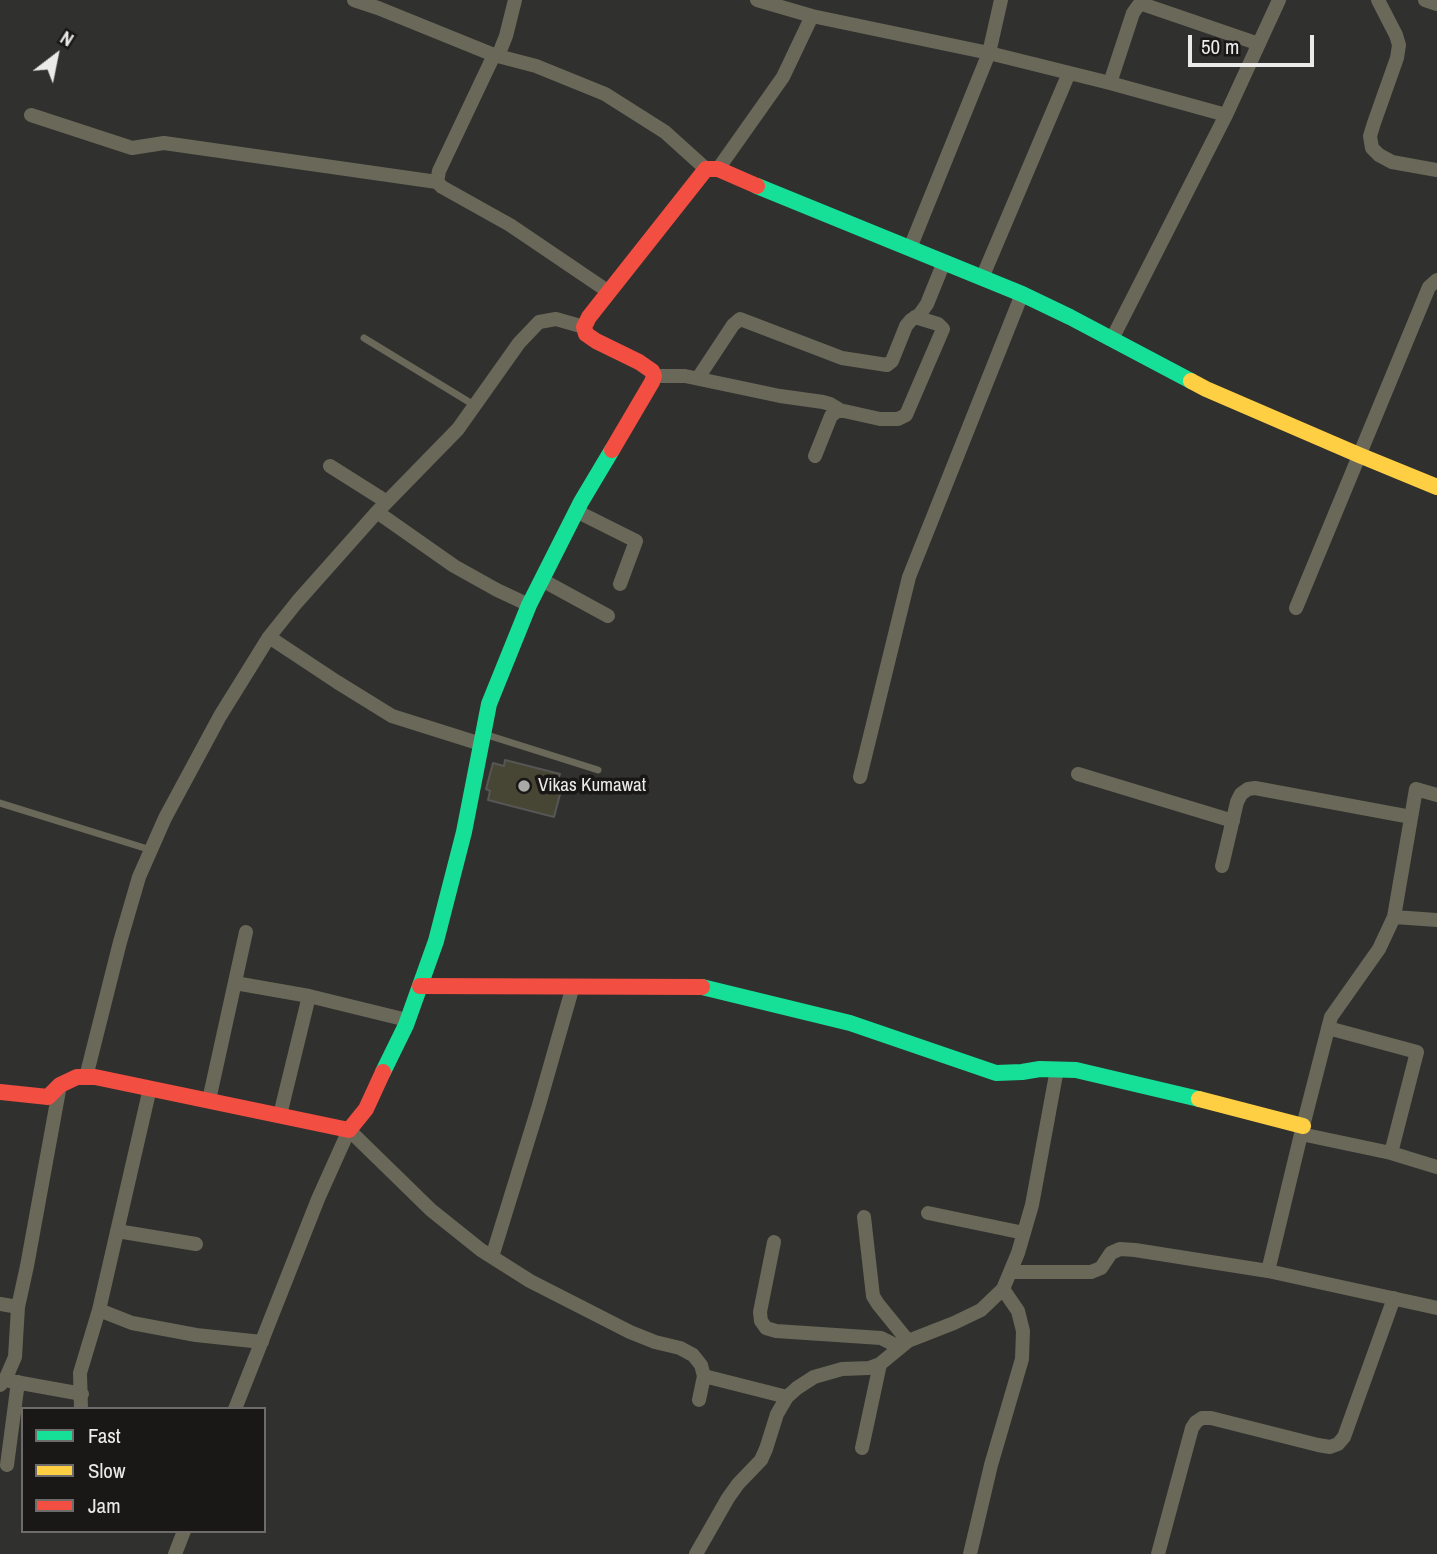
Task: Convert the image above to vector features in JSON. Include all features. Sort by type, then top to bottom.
[{"type":"street","points":[[354,0],[605,94],[665,132],[712,169],[1022,294],[1206,388],[1437,486]]},
{"type":"street","points":[[437,182],[439,171],[506,36],[515,0]]},
{"type":"street","points":[[757,0],[812,16],[989,53],[1226,115]]},
{"type":"street","points":[[910,248],[989,53],[1000,0]]},
{"type":"street","points":[[1112,339],[1226,115],[1279,0]]},
{"type":"street","points":[[1378,0],[1399,45],[1398,58],[1370,136],[1373,148],[1392,162],[1437,170]]},
{"type":"street","points":[[1424,0],[1437,4]]},
{"type":"street","points":[[1110,83],[1133,13],[1142,4],[1259,44]]},
{"type":"street","points":[[235,1407],[318,1199],[349,1129],[366,1109],[420,986],[436,941],[464,832],[489,704],[529,605],[576,511],[654,376],[652,371],[639,362],[586,334],[584,327],[589,317],[712,169],[783,77],[812,16]]},
{"type":"street","points":[[982,278],[1069,73]]},
{"type":"street","points":[[31,115],[132,148],[164,143],[437,182],[510,225],[609,292]]},
{"type":"street","points":[[698,378],[738,320],[826,353],[887,365],[892,361],[906,326],[927,304],[944,261]]},
{"type":"street","points":[[1296,608],[1429,287],[1437,279]]},
{"type":"street","points":[[860,777],[909,577],[1022,294]]},
{"type":"street","points":[[654,376],[698,378],[780,396],[823,402],[840,410],[880,419],[898,419],[906,415],[943,329],[938,324],[915,317]]},
{"type":"street","points":[[86,1077],[135,890],[150,850],[220,716],[269,637],[382,507],[458,429],[519,343],[539,322],[556,319],[584,327]]},
{"type":"street","points":[[816,456],[831,416],[840,410]]},
{"type":"street","points":[[330,466],[454,566],[529,605]]},
{"type":"street","points":[[576,511],[636,541],[620,584]]},
{"type":"street","points":[[542,580],[608,616]]},
{"type":"street","points":[[269,637],[392,716],[482,739]]},
{"type":"street","points":[[1078,774],[1233,821]]},
{"type":"street","points":[[1222,866],[1237,802],[1241,794],[1248,789],[1255,788],[1411,817]]},
{"type":"street","points":[[1268,1271],[1331,1017],[1380,949],[1394,917],[1416,789],[1437,795]]},
{"type":"street","points":[[1394,917],[1437,920]]},
{"type":"street","points":[[209,1100],[246,932]]},
{"type":"street","points":[[235,984],[309,996],[407,1020]]},
{"type":"street","points":[[420,986],[699,986],[850,1023],[996,1073],[1076,1070],[1136,1083],[1437,1167]]},
{"type":"street","points":[[492,1257],[573,986]]},
{"type":"street","points":[[280,1115],[309,996]]},
{"type":"street","points":[[1328,1028],[1417,1052],[1391,1153]]},
{"type":"street","points":[[696,1554],[728,1498],[761,1460],[777,1414],[797,1388],[814,1377],[842,1369],[869,1368],[880,1364],[904,1344],[981,1310],[1003,1289],[1018,1253],[1032,1205],[1057,1069]]},
{"type":"street","points":[[0,1092],[48,1097],[60,1085],[77,1077],[95,1077],[349,1129],[431,1210],[492,1257],[530,1281],[630,1332],[680,1348],[693,1355],[701,1365],[704,1376],[699,1400]]},
{"type":"street","points":[[7,1465],[8,1382],[15,1357],[18,1307],[60,1085]]},
{"type":"street","points":[[8,1382],[81,1401],[80,1373],[99,1310],[150,1088]]},
{"type":"street","points":[[928,1213],[1024,1233]]},
{"type":"street","points":[[864,1217],[873,1296],[904,1344]]},
{"type":"street","points":[[117,1231],[196,1244]]},
{"type":"street","points":[[774,1242],[760,1312],[761,1321],[766,1328],[776,1331],[881,1338],[904,1344]]},
{"type":"street","points":[[1010,1272],[1091,1272],[1101,1268],[1111,1253],[1120,1249],[1135,1250],[1268,1271],[1437,1308]]},
{"type":"street","points":[[970,1554],[991,1465],[1022,1359],[1023,1331],[1017,1311],[1003,1289]]},
{"type":"street","points":[[1157,1554],[1192,1428],[1196,1423],[1202,1418],[1211,1418],[1318,1445],[1330,1447],[1338,1444],[1345,1437],[1394,1298]]},
{"type":"street","points":[[0,1304],[18,1307]]},
{"type":"street","points":[[99,1310],[132,1323],[196,1335],[262,1342]]},
{"type":"street","points":[[862,1448],[880,1364]]},
{"type":"street","points":[[704,1376],[788,1397]]},
{"type":"street","points":[[175,1554],[183,1533]]},
{"type":"lane","points":[[364,338],[474,406]]},
{"type":"lane","points":[[482,739],[598,770]]},
{"type":"lane","points":[[0,803],[150,850]]},
{"type":"building","name":"Vikas Kumawat","points":[[505,760],[560,774],[557,782],[563,783],[554,817],[488,800],[490,791],[486,789],[493,763],[504,766]]},
{"type":"traffic: fast","points":[[757,186],[1022,294],[1191,381]]},
{"type":"traffic: fast","points":[[383,1072],[406,1025],[436,941],[464,832],[489,704],[529,605],[581,502],[612,450]]},
{"type":"traffic: fast","points":[[702,987],[850,1023],[996,1073],[1040,1069],[1076,1070],[1199,1099]]},
{"type":"traffic: slow","points":[[1191,381],[1437,487]]},
{"type":"traffic: slow","points":[[1199,1099],[1303,1126]]},
{"type":"traffic: jam","points":[[612,450],[654,376],[652,371],[639,362],[586,334],[584,327],[589,317],[706,169],[718,169],[757,186]]},
{"type":"traffic: jam","points":[[420,986],[702,987]]},
{"type":"traffic: jam","points":[[0,1092],[48,1097],[60,1085],[77,1077],[95,1077],[349,1130],[366,1109],[383,1072]]},
{"type":"place","name":"Vikas Kumawat","points":[[524,786]]}]
